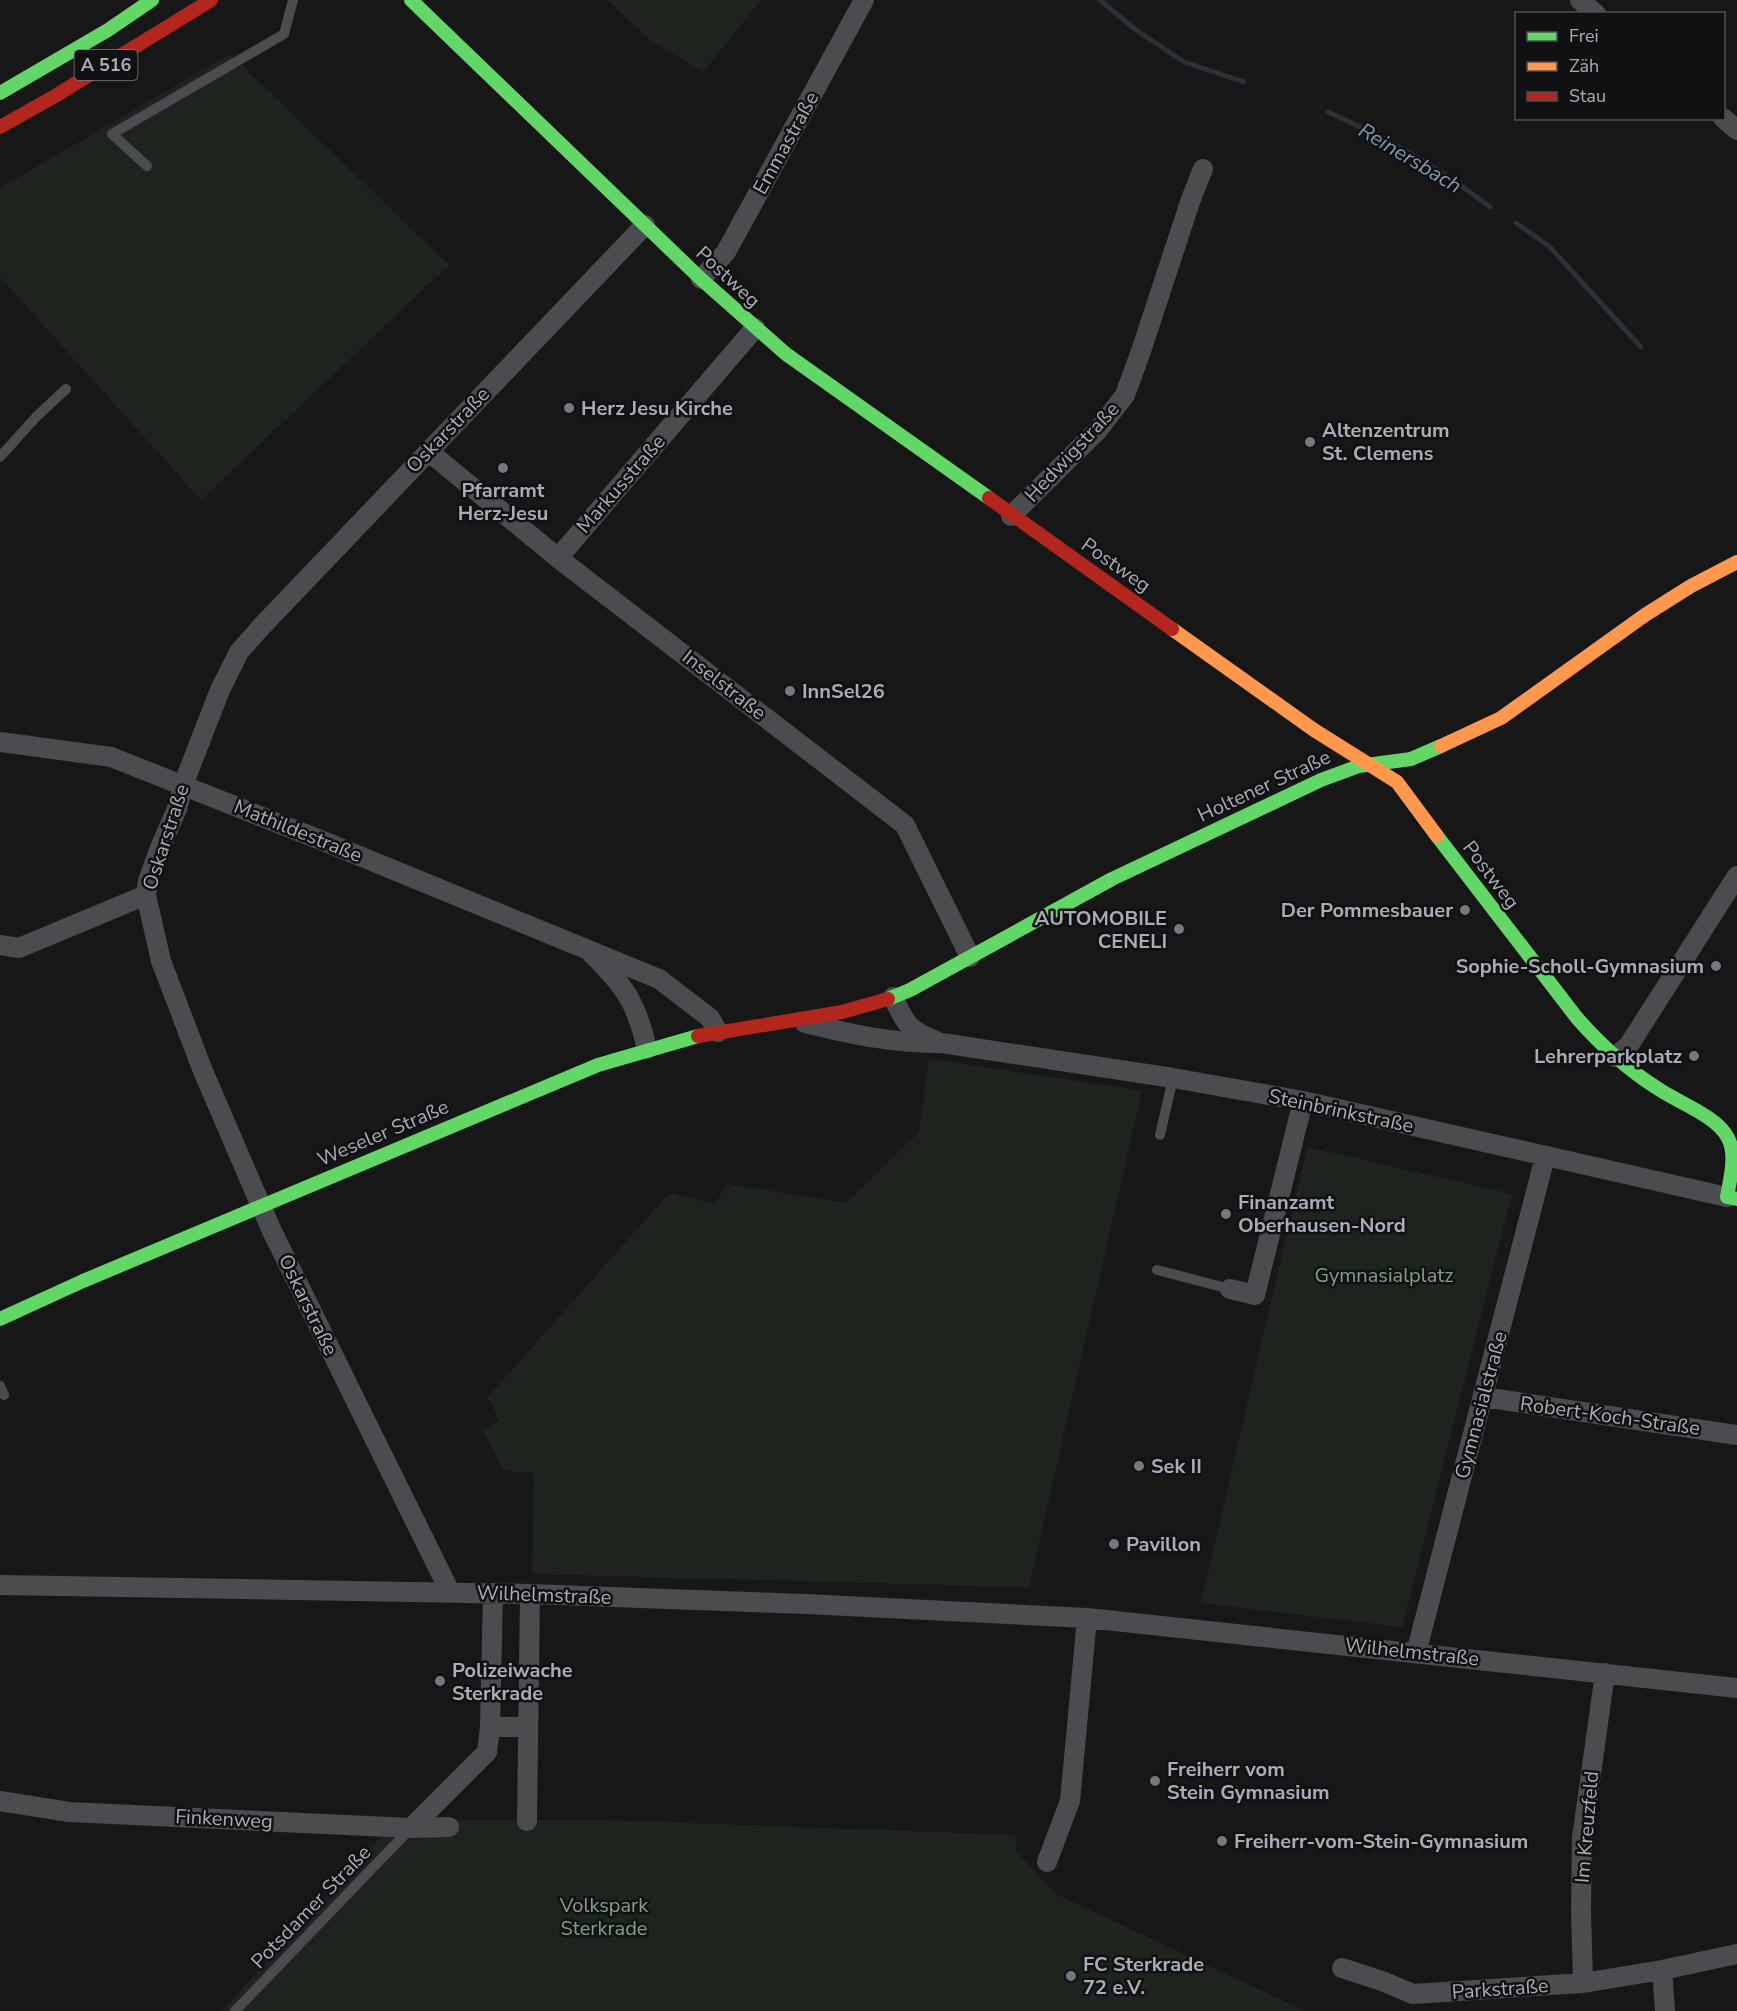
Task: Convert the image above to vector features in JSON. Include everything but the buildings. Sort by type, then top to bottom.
[{"type":"main road","name":"A 516","points":[[0,93],[108,30],[152,0]]},
{"type":"main road","name":"A 516","points":[[0,127],[55,96],[211,0]]},
{"type":"main road","name":"Postweg","points":[[411,0],[701,279],[786,354],[1314,730],[1397,782],[1586,1029],[1615,1057],[1732,1138],[1732,1198]]},
{"type":"main road","name":"Holtener Straße","points":[[792,1019],[842,1012],[910,990],[1112,879],[1321,780],[1346,770],[1420,756],[1501,718],[1645,615],[1691,586],[1737,562]]},
{"type":"main road","name":"Weseler Straße","points":[[0,1319],[83,1281],[545,1085],[647,1048],[792,1019]]},
{"type":"street","name":"Emmastraße","points":[[701,279],[726,252],[864,0]]},
{"type":"street","points":[[1580,0],[1594,12]]},
{"type":"street","points":[[1725,119],[1737,130]]},
{"type":"street","name":"Hedwigstraße","points":[[1011,516],[1112,414],[1125,395],[1203,169]]},
{"type":"street","name":"Oskarstraße","points":[[450,1592],[260,1207],[203,1071],[161,961],[146,895],[148,881],[177,809],[183,785],[220,690],[239,652],[645,225]]},
{"type":"street","name":"Markusstraße","points":[[558,558],[755,328]]},
{"type":"street","name":"Inselstraße","points":[[428,451],[558,558],[905,825],[970,957]]},
{"type":"street","name":"Mathildestraße","points":[[0,742],[111,757],[556,935],[659,979],[710,1018],[718,1032]]},
{"type":"street","points":[[1615,1057],[1629,1045],[1737,876]]},
{"type":"street","points":[[0,957],[10,946],[146,895]]},
{"type":"street","name":"Mathildestraße","points":[[588,950],[622,984],[634,1005],[647,1048]]},
{"type":"street","name":"Steinbrinkstraße","points":[[893,997],[905,1023],[913,1031],[942,1043]]},
{"type":"street","name":"Steinbrinkstraße","points":[[792,1019],[847,1033],[913,1044],[942,1043],[1173,1078],[1303,1101],[1732,1198]]},
{"type":"street","points":[[1230,1289],[1255,1295],[1303,1101]]},
{"type":"street","name":"Gymnasialstraße","points":[[1416,1653],[1545,1157]]},
{"type":"street","name":"Robert-Koch-Straße","points":[[1483,1397],[1737,1435]]},
{"type":"street","name":"Wilhelmstraße","points":[[0,1585],[530,1594],[806,1604],[1087,1618],[1737,1688]]},
{"type":"street","points":[[411,1828],[487,1752],[490,1727],[493,1593]]},
{"type":"street","points":[[527,1821],[530,1594]]},
{"type":"street","points":[[1047,1862],[1070,1800],[1087,1618]]},
{"type":"street","name":"Im Kreuzfeld","points":[[1583,1983],[1582,1838],[1605,1672]]},
{"type":"street","points":[[490,1727],[528,1727]]},
{"type":"street","name":"Finkenweg","points":[[0,1801],[69,1812],[411,1828],[449,1827]]},
{"type":"street","name":"Parkstraße","points":[[1342,1968],[1382,1981],[1415,2003],[1583,1983],[1662,1970],[1737,1954]]},
{"type":"street","points":[[1662,1970],[1665,2011]]},
{"type":"lane","points":[[147,166],[112,135],[284,34],[293,0]]},
{"type":"lane","points":[[0,457],[36,417],[66,389]]},
{"type":"lane","points":[[1160,1135],[1173,1078]]},
{"type":"lane","points":[[1157,1270],[1230,1289]]},
{"type":"lane","name":"Potsdamer Straße","points":[[235,2011],[411,1828]]},
{"type":"green space","points":[[607,0],[761,0],[703,72],[650,40]]},
{"type":"green space","points":[[230,54],[449,265],[201,500],[0,277],[0,188]]},
{"type":"green space","points":[[929,1059],[1142,1091],[1029,1587],[532,1574],[534,1473],[504,1471],[483,1430],[499,1420],[488,1397],[669,1193],[715,1204],[727,1184],[846,1203],[919,1132]]},
{"type":"green space","name":"Gymnasialplatz","points":[[1307,1147],[1512,1194],[1402,1627],[1201,1603]]},
{"type":"green space","name":"Volkspark Sterkrade","points":[[457,1820],[603,1820],[1017,1835],[1016,1851],[1056,1894],[1305,2011],[222,2011],[381,1837],[443,1837]]},
{"type":"waterway","name":"Reinersbach","points":[[1100,0],[1136,30],[1184,62],[1244,82]]},
{"type":"waterway","name":"Reinersbach","points":[[1328,112],[1412,155],[1490,207]]},
{"type":"waterway","name":"Reinersbach","points":[[1516,223],[1549,246],[1641,347]]},
{"type":"traffic: fast","points":[[0,93],[108,30],[152,0]]},
{"type":"traffic: fast","points":[[411,0],[701,279],[786,354],[989,498]]},
{"type":"traffic: fast","points":[[888,999],[910,990],[1112,879],[1321,780],[1359,766],[1411,759],[1441,746]]},
{"type":"traffic: fast","points":[[1437,836],[1577,1018],[1595,1037],[1614,1056],[1646,1081],[1706,1116],[1723,1130],[1732,1152],[1727,1197],[1737,1199]]},
{"type":"traffic: fast","points":[[0,1319],[83,1281],[598,1065],[698,1036]]},
{"type":"traffic: slow","points":[[1441,746],[1501,718],[1645,615],[1691,586],[1737,562]]},
{"type":"traffic: slow","points":[[1172,629],[1314,730],[1397,782],[1437,836]]},
{"type":"traffic: jam","points":[[0,127],[55,96],[211,0]]},
{"type":"traffic: jam","points":[[989,498],[1172,629]]},
{"type":"traffic: jam","points":[[698,1036],[842,1012],[888,999]]},
{"type":"place","name":"Herz Jesu Kirche","points":[[569,408]]},
{"type":"place","name":"Altenzentrum St. Clemens","points":[[1310,442]]},
{"type":"place","name":"Pfarramt Herz-Jesu","points":[[503,468]]},
{"type":"place","name":"InnSel26","points":[[790,691]]},
{"type":"place","name":"Der Pommesbauer","points":[[1465,910]]},
{"type":"place","name":"AUTOMOBILE CENELI","points":[[1179,929]]},
{"type":"place","name":"Sophie-Scholl-Gymnasium","points":[[1716,966]]},
{"type":"place","name":"Lehrerparkplatz","points":[[1694,1056]]},
{"type":"place","name":"Finanzamt Oberhausen-Nord","points":[[1226,1214]]},
{"type":"place","name":"Sek II","points":[[1139,1466]]},
{"type":"place","name":"Pavillon","points":[[1114,1544]]},
{"type":"place","name":"Polizeiwache Sterkrade","points":[[440,1681]]},
{"type":"place","name":"Freiherr vom Stein Gymnasium","points":[[1155,1781]]},
{"type":"place","name":"Freiherr-vom-Stein-Gymnasium","points":[[1222,1841]]},
{"type":"place","name":"FC Sterkrade 72 e.V.","points":[[1071,1976]]}]
